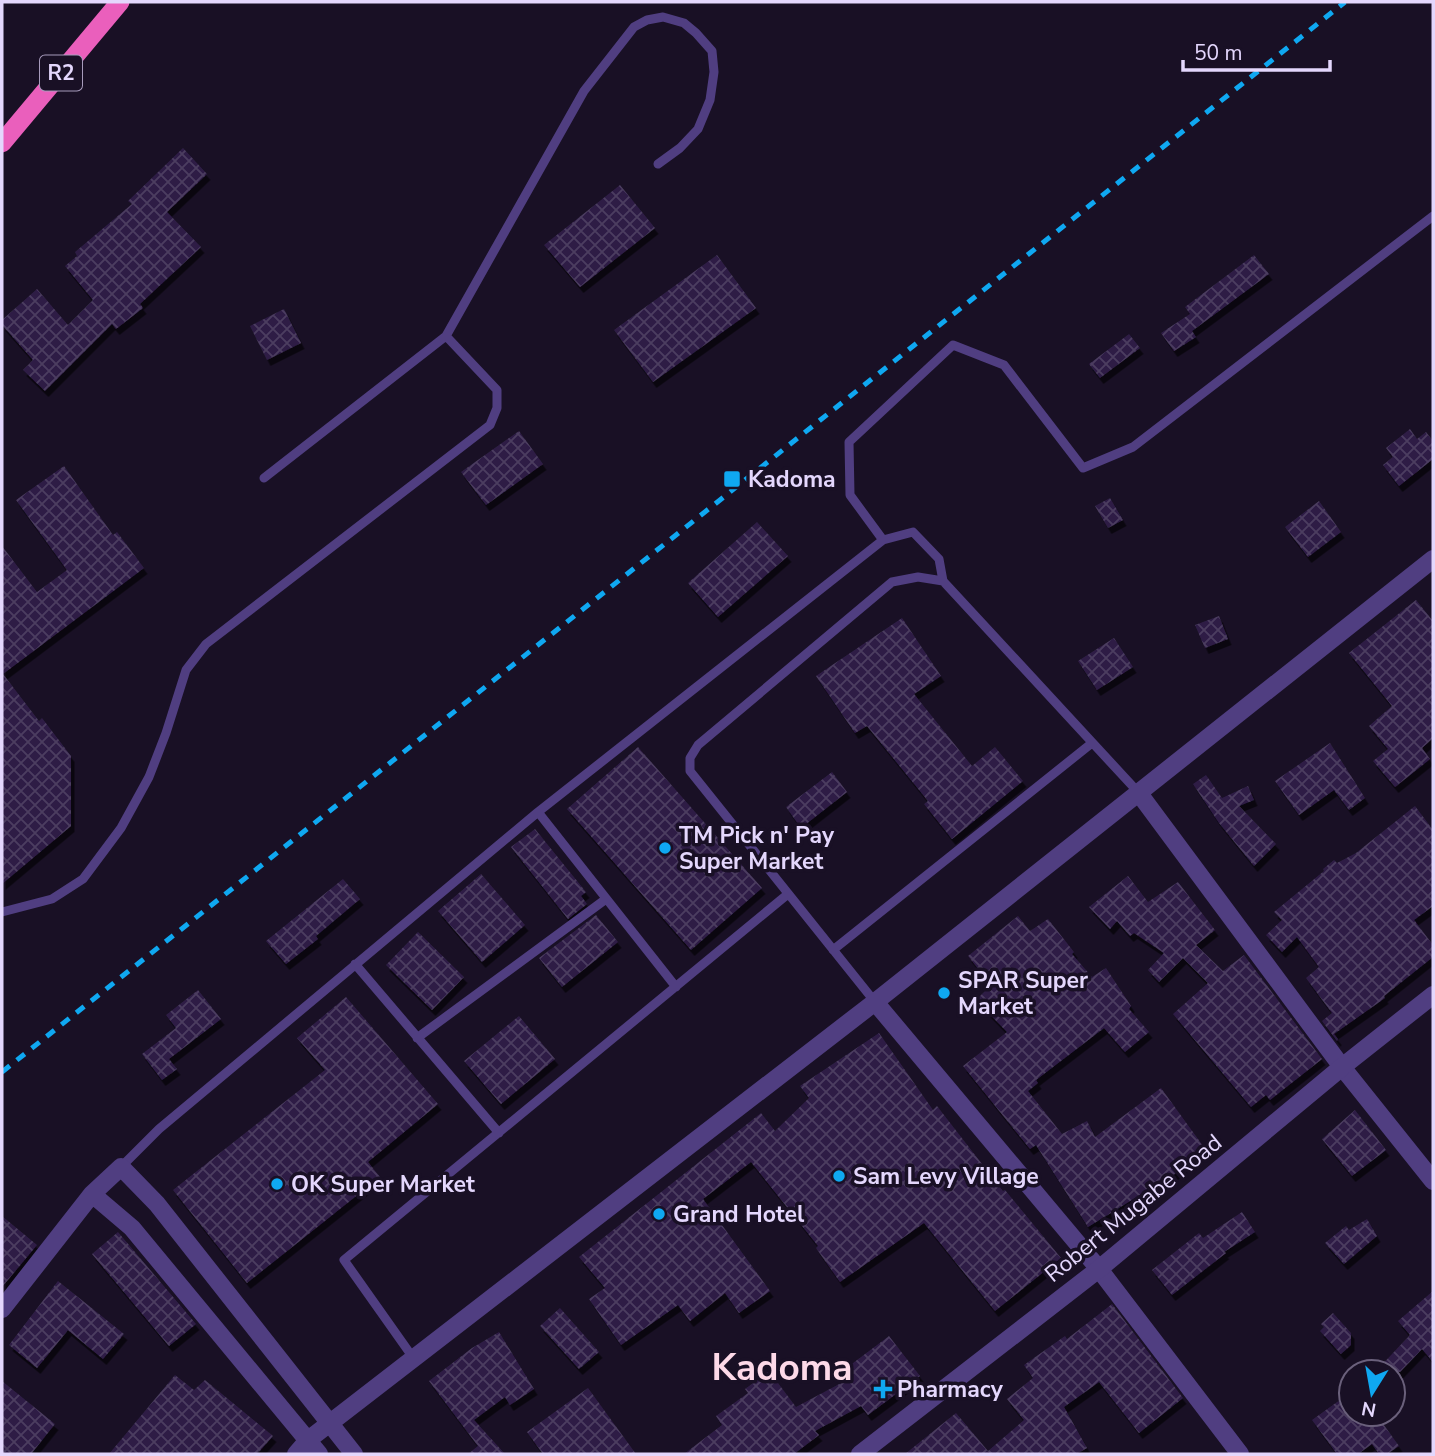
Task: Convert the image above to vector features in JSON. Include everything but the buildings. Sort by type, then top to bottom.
[{"type":"highway","name":"R2","points":[[2,144],[120,2]]},
{"type":"street","points":[[296,1454],[307,1440],[875,1002],[1433,559]]},
{"type":"street","points":[[1138,792],[1342,1067],[1433,1181]]},
{"type":"street","name":"Robert Mugabe Road","points":[[860,1454],[1099,1269],[1433,995]]},
{"type":"street","points":[[875,1002],[1099,1269],[1240,1454]]},
{"type":"street","points":[[2,1309],[92,1194],[121,1167],[157,1204],[354,1454]]},
{"type":"street","points":[[92,1194],[131,1228],[319,1454]]},
{"type":"lane","points":[[264,478],[446,337],[584,91],[634,27],[647,20],[663,17],[684,23],[696,33],[712,51],[714,72],[710,100],[698,129],[680,148],[658,164]]},
{"type":"lane","points":[[883,540],[850,495],[849,442],[953,345],[1004,365],[1083,468],[1133,447],[1433,216]]},
{"type":"lane","points":[[2,912],[52,899],[83,879],[121,828],[149,777],[186,670],[206,644],[490,425],[497,408],[497,390],[446,337]]},
{"type":"lane","points":[[121,1167],[159,1129],[538,812],[883,540],[914,532],[939,559],[943,581],[1138,792]]},
{"type":"lane","points":[[875,1002],[690,771],[690,758],[698,745],[892,582],[918,577],[943,581]]},
{"type":"lane","points":[[833,950],[1092,743]]},
{"type":"lane","points":[[538,812],[676,987]]},
{"type":"lane","points":[[414,1359],[344,1260],[789,894]]},
{"type":"lane","points":[[417,1038],[606,899]]},
{"type":"lane","points":[[355,964],[499,1133]]},
{"type":"railway","points":[[2,1072],[1345,2]]},
{"type":"place","name":"Kadoma","points":[[732,479]]},
{"type":"place","name":"TM Pick n' Pay Super Market","points":[[665,848]]},
{"type":"place","name":"SPAR Super Market","points":[[944,993]]},
{"type":"place","name":"Sam Levy Village","points":[[839,1176]]},
{"type":"place","name":"OK Super Market","points":[[277,1184]]},
{"type":"place","name":"Grand Hotel","points":[[659,1214]]},
{"type":"place","name":"Pharmacy","points":[[883,1389]]},
{"type":"district","name":"Kadoma","points":[[782,1367]]}]
